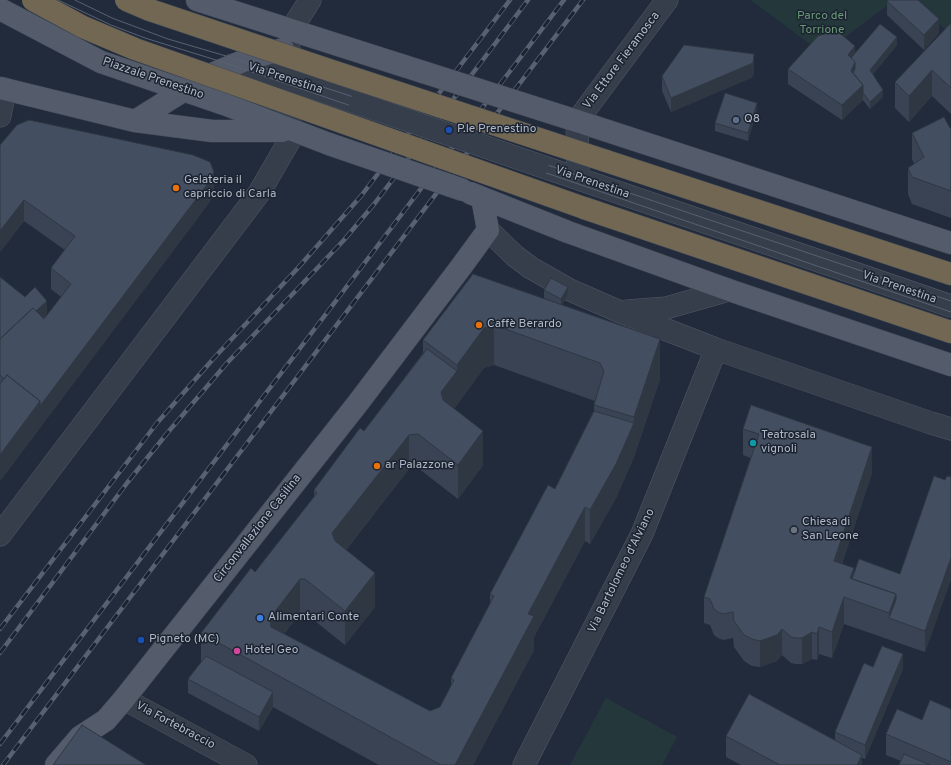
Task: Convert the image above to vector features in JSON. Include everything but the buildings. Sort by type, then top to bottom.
[{"type":"highway","points":[[33,0],[71,21],[135,49],[584,208],[951,332]]},
{"type":"highway","points":[[126,0],[147,9],[335,72],[951,274]]},
{"type":"main road","points":[[197,0],[290,39],[323,42],[404,66],[951,243]]},
{"type":"main road","name":"Piazzale Prenestino","points":[[7,13],[101,62],[473,194]]},
{"type":"main road","points":[[135,120],[207,76],[290,39]]},
{"type":"main road","name":"Piazzale Prenestino","points":[[2,88],[135,120],[212,131],[295,131]]},
{"type":"main road","points":[[473,194],[488,230]]},
{"type":"main road","points":[[473,194],[568,232],[729,290],[951,365]]},
{"type":"main road","name":"Circonvallazione Casilina","points":[[56,765],[88,742],[95,728],[106,720],[124,699],[358,403],[488,230]]},
{"type":"street","points":[[0,536],[259,192],[295,131],[284,119],[277,106],[274,91],[275,75],[279,59],[310,0]]},
{"type":"street","name":"Via Ettore Fieramosca","points":[[577,122],[667,0]]},
{"type":"street","name":"Via Prenestina","points":[[232,65],[248,66],[275,75],[951,306]]},
{"type":"street","points":[[0,116],[2,88]]},
{"type":"street","points":[[577,122],[578,167],[582,180]]},
{"type":"street","points":[[488,230],[514,256],[531,268],[570,290],[618,311],[716,349],[951,429]]},
{"type":"street","points":[[618,311],[666,308],[729,290]]},
{"type":"street","name":"Via Bartolomeo d'Alviano","points":[[524,765],[642,534],[716,349]]},
{"type":"street","name":"Via Fortebraccio","points":[[124,699],[246,765]]},
{"type":"green space","name":"Parco del Torrione","points":[[751,0],[894,0],[836,44],[818,50]]},
{"type":"green space","points":[[914,0],[951,0],[951,35]]},
{"type":"green space","points":[[606,698],[677,737],[662,765],[570,765]]},
{"type":"tram line","points":[[58,0],[111,25],[145,38],[232,65],[951,312]]},
{"type":"tram line","points":[[75,0],[112,18],[168,39],[243,61],[369,102],[582,177],[951,301]]},
{"type":"railway","points":[[0,629],[157,423],[361,196],[510,0]]},
{"type":"railway","points":[[0,653],[127,483],[169,431],[227,363],[344,240],[375,203],[528,0]]},
{"type":"railway","points":[[0,744],[564,0]]},
{"type":"railway","points":[[3,765],[583,0]]},
{"type":"place","name":"Q8","points":[[736,120]]},
{"type":"place","name":"P.le Prenestino","points":[[449,130]]},
{"type":"place","name":"Gelateria il capriccio di Carla","points":[[176,188]]},
{"type":"place","name":"Caffè Berardo","points":[[479,325]]},
{"type":"place","name":"Teatrosala vignoli","points":[[753,443]]},
{"type":"place","name":"ar Palazzone","points":[[377,466]]},
{"type":"place","name":"Chiesa di San Leone","points":[[794,530]]},
{"type":"place","name":"Alimentari Conte","points":[[260,618]]},
{"type":"place","name":"Pigneto (MC)","points":[[141,640]]},
{"type":"place","name":"Hotel Geo","points":[[237,651]]}]
